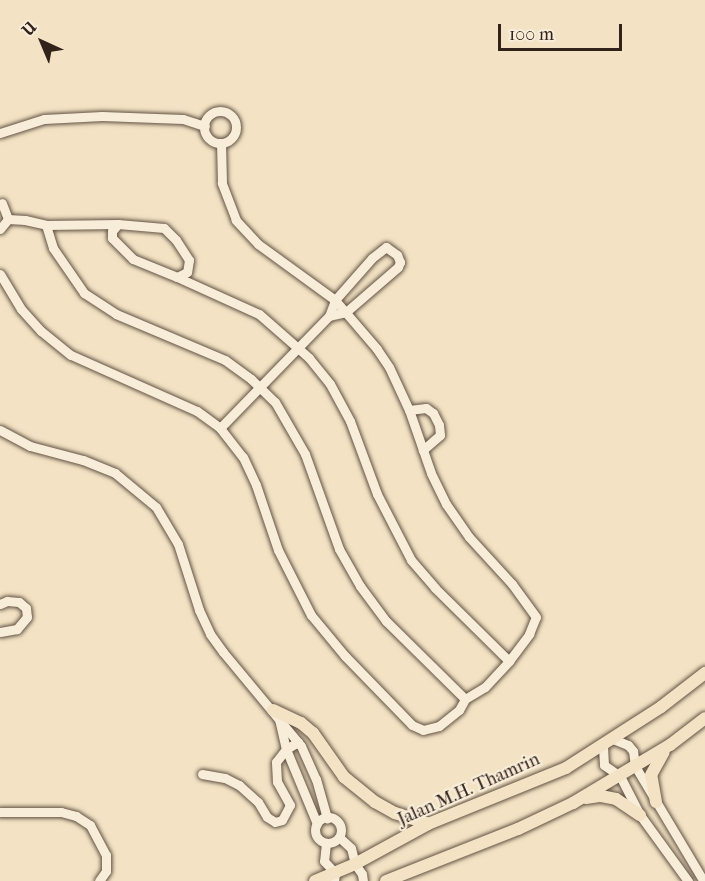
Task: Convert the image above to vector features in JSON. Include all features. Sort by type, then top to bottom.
[{"type":"main road","name":"Jalan M.H. Thamrin","points":[[315,881],[334,877],[428,824],[566,768],[661,707],[705,673]]},
{"type":"main road","points":[[275,714],[301,723],[313,733],[344,777],[375,802],[395,813],[428,824]]},
{"type":"main road","points":[[386,881],[518,829],[573,802],[670,745],[705,718]]},
{"type":"main road","points":[[656,802],[652,794],[651,775],[658,758],[670,745]]},
{"type":"main road","points":[[573,802],[602,796],[622,802],[640,815]]},
{"type":"street","points":[[215,112],[224,112],[232,116],[236,124],[235,133],[229,140],[221,143],[209,138],[204,126],[208,117],[215,112]]},
{"type":"street","points":[[0,133],[44,119],[102,116],[183,119],[204,126]]},
{"type":"street","points":[[0,274],[21,309],[41,331],[70,355],[197,411],[220,428],[243,457],[256,485],[278,550],[303,600],[345,656],[384,699],[417,728],[439,726],[459,710],[465,699],[485,687],[509,661],[529,634],[536,617],[455,518],[437,487],[409,410],[389,367],[335,300],[258,244],[236,220],[222,183],[221,143]]},
{"type":"street","points":[[2,203],[8,219]]},
{"type":"street","points":[[8,219],[46,225],[118,224],[159,227],[168,231],[190,264],[187,273],[177,277]]},
{"type":"street","points":[[0,229],[8,219]]},
{"type":"street","points":[[118,224],[112,231],[112,238],[133,259],[259,314],[298,346],[330,384],[351,421],[382,504],[411,560],[435,588],[509,661]]},
{"type":"street","points":[[46,225],[53,248],[84,294],[116,314],[207,350],[225,360],[260,386],[275,402],[295,433],[339,549],[360,586],[386,621],[465,699]]},
{"type":"street","points":[[220,428],[329,316],[335,300],[379,251],[388,247],[393,250],[400,262],[398,267],[346,312],[329,316]]},
{"type":"street","points":[[409,410],[426,408],[433,413],[439,424],[440,435],[423,450]]},
{"type":"street","points":[[0,430],[30,446],[83,460],[115,473],[156,507],[168,524],[177,544],[199,610],[210,634],[298,742],[318,785],[327,818]]},
{"type":"street","points":[[0,604],[7,601],[19,602],[26,608],[27,617],[17,629],[0,632]]},
{"type":"street","points":[[275,714],[286,749],[317,824],[316,836],[326,843]]},
{"type":"street","points":[[202,774],[225,778],[239,785],[258,802],[267,817],[275,822],[282,820],[291,805],[277,782],[276,762],[286,749],[298,742]]},
{"type":"street","points":[[701,869],[685,880],[640,815],[620,776],[604,765],[608,742],[628,745],[633,752],[635,766],[701,869],[704,880]]},
{"type":"street","points":[[303,791],[318,785]]},
{"type":"street","points":[[0,812],[61,812],[90,825],[106,855],[106,871],[99,881]]},
{"type":"street","points":[[317,824],[327,818]]},
{"type":"street","points":[[327,818],[338,822],[339,837]]},
{"type":"street","points":[[326,843],[339,837]]},
{"type":"street","points":[[339,837],[351,848],[363,881]]},
{"type":"street","points":[[326,843],[324,861],[334,877]]}]
